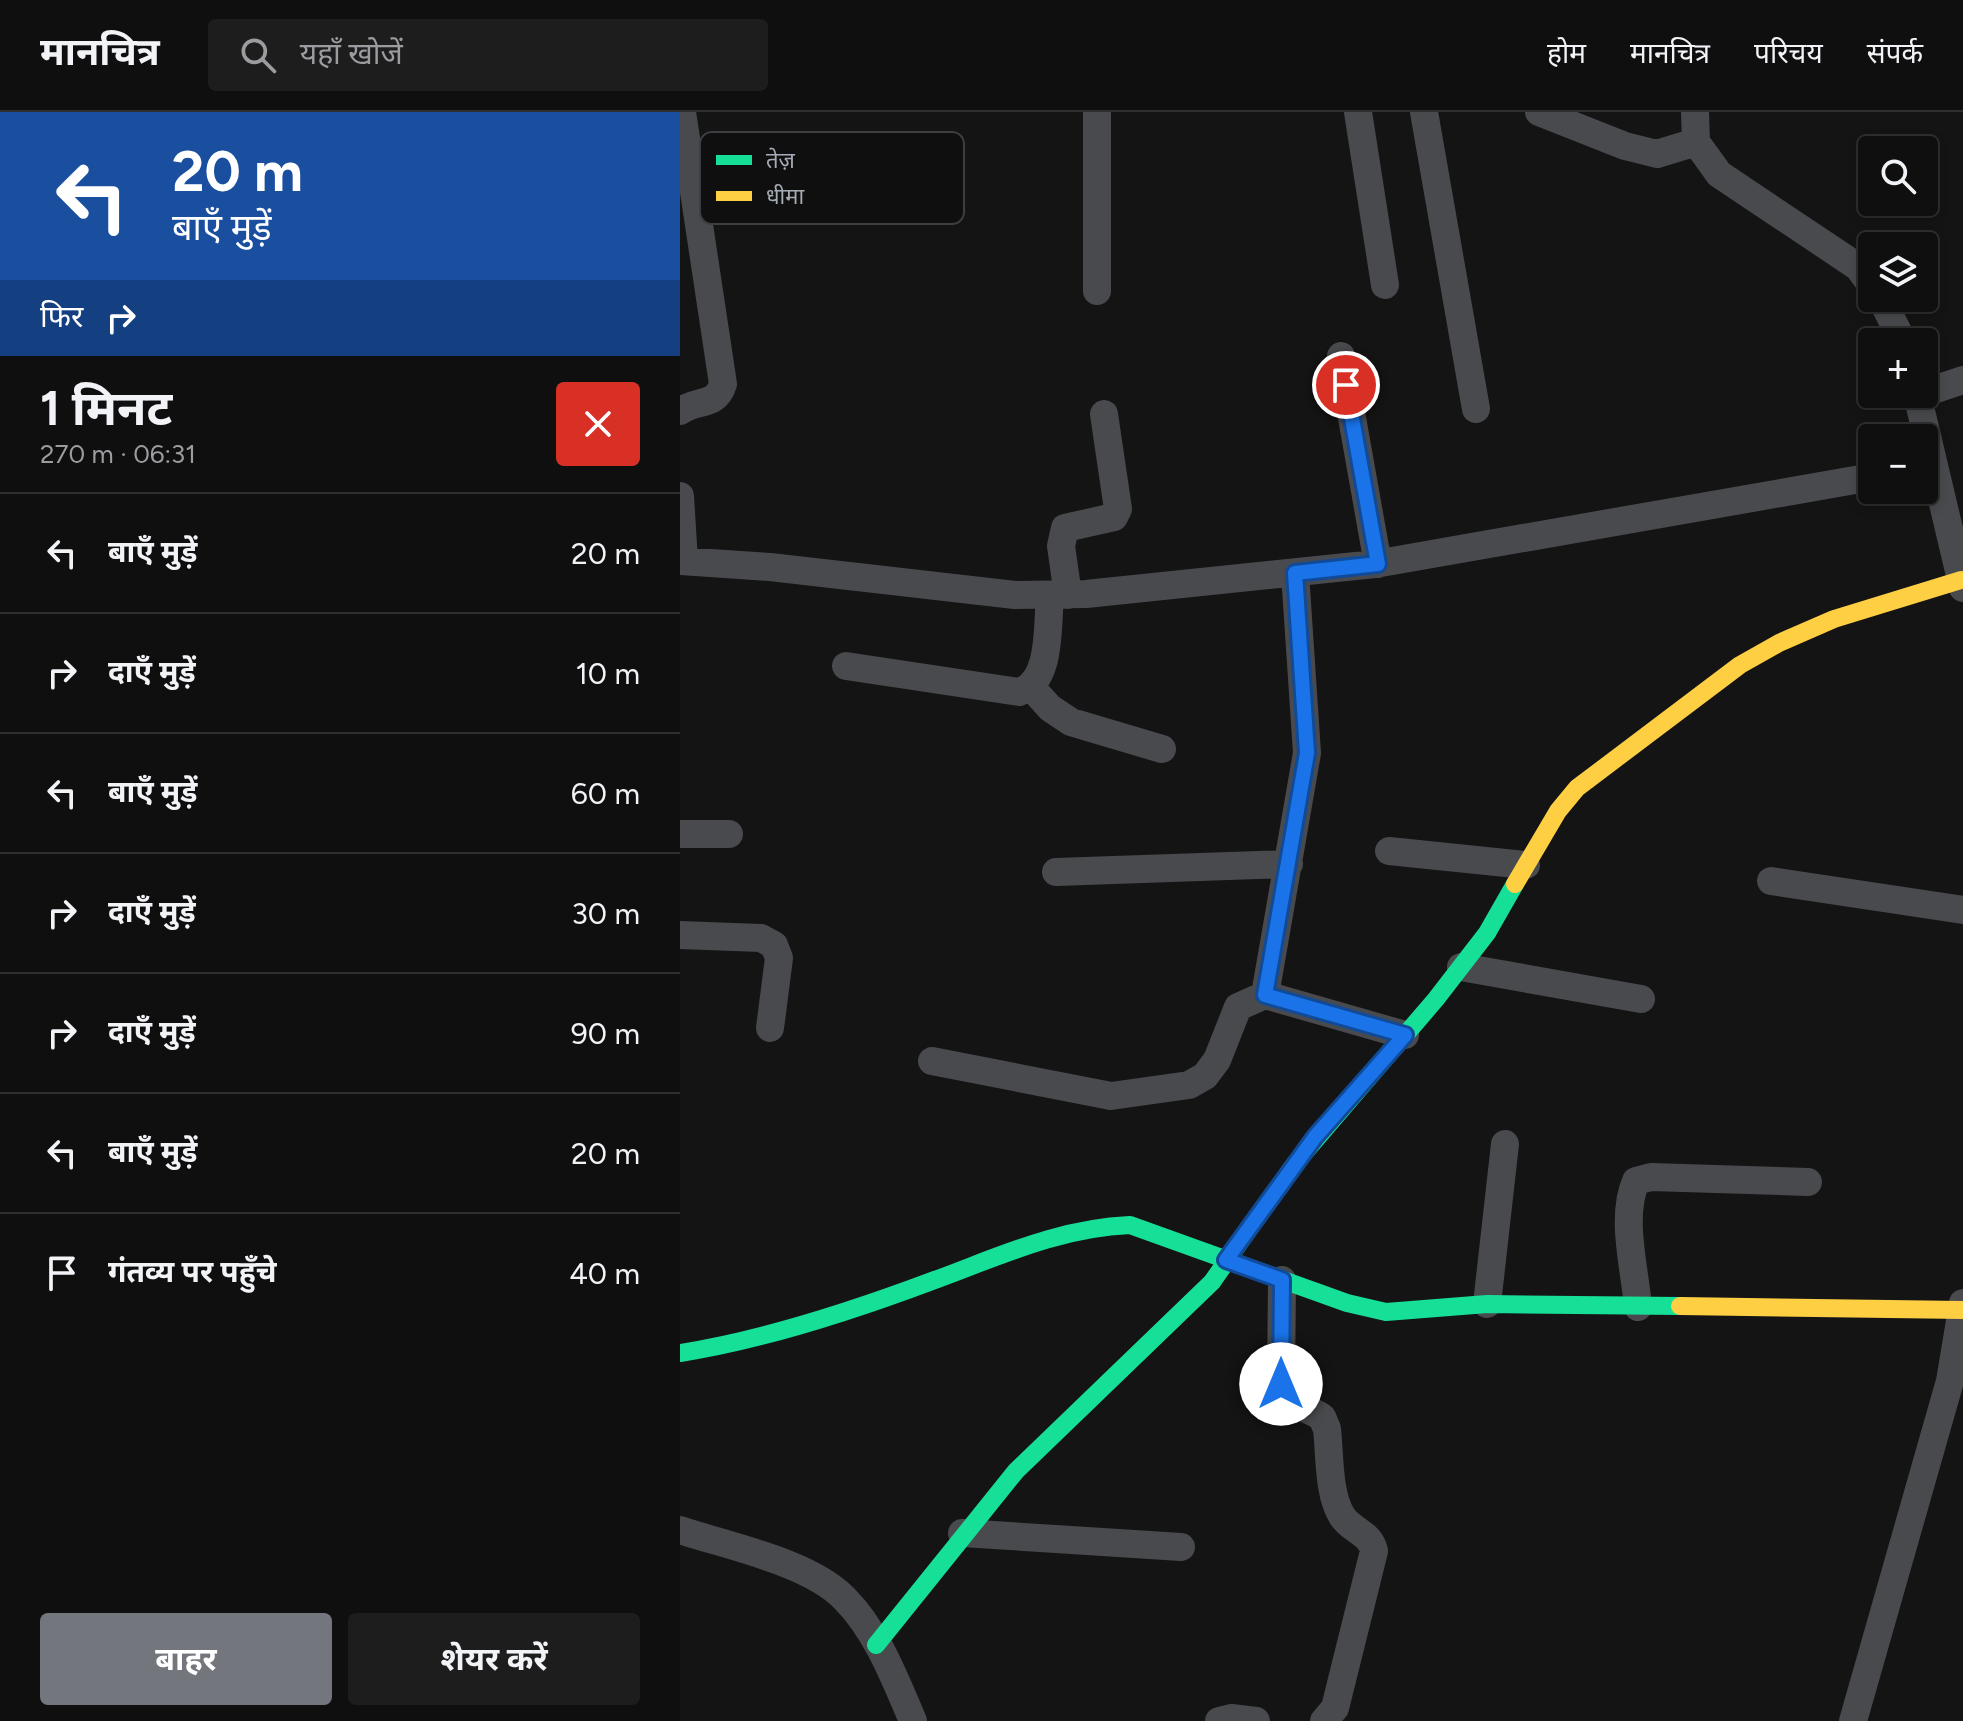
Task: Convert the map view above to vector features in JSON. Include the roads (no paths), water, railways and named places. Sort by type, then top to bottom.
[{"type":"street","points":[[680,411],[690,404],[712,402],[720,395],[723,384],[682,112]]},
{"type":"street","points":[[1097,112],[1097,291]]},
{"type":"street","points":[[1358,112],[1385,285]]},
{"type":"street","points":[[1424,112],[1476,409]]},
{"type":"street","points":[[1539,112],[1625,146],[1657,154],[1696,142]]},
{"type":"street","points":[[1695,112],[1696,142],[1719,174],[1858,267]]},
{"type":"street","points":[[1341,356],[1378,564]]},
{"type":"street","points":[[1938,388],[1963,380]]},
{"type":"street","points":[[846,666],[1019,692],[1032,688],[1040,676],[1059,596],[1062,534],[1073,525],[1114,517],[1118,509],[1104,414]]},
{"type":"street","points":[[680,496],[682,561],[1059,596],[1378,564],[1858,479]]},
{"type":"street","points":[[876,1645],[962,1533],[1016,1471],[1182,1315],[1315,1137],[1405,1035],[1487,933],[1558,811],[1577,788],[1740,665],[1834,619],[1962,584],[1938,499]]},
{"type":"street","points":[[1265,995],[1307,753],[1295,573]]},
{"type":"street","points":[[1032,688],[1050,708],[1071,722],[1162,749]]},
{"type":"street","points":[[680,834],[729,834]]},
{"type":"street","points":[[1389,851],[1526,865]]},
{"type":"street","points":[[1056,872],[1289,864]]},
{"type":"street","points":[[1771,881],[1963,910]]},
{"type":"street","points":[[680,935],[761,938],[774,945],[779,958],[770,1028]]},
{"type":"street","points":[[1461,967],[1641,999]]},
{"type":"street","points":[[932,1061],[1098,1095],[1189,1085],[1205,1076],[1217,1060],[1238,1007],[1251,998],[1265,995],[1405,1035]]},
{"type":"street","points":[[1487,1304],[1505,1144]]},
{"type":"street","points":[[1638,1307],[1629,1212],[1630,1194],[1636,1181],[1651,1177],[1808,1182]]},
{"type":"street","points":[[680,1353],[713,1348],[912,1288],[1052,1236],[1089,1228],[1130,1225],[1377,1311],[1487,1304],[1963,1308],[1950,1381],[1853,1721]]},
{"type":"street","points":[[1282,1280],[1281,1384],[1286,1397],[1295,1406],[1322,1417],[1327,1429],[1339,1513],[1348,1524],[1367,1536],[1374,1551],[1335,1708],[1324,1721]]},
{"type":"street","points":[[680,1530],[808,1573],[843,1596],[876,1645],[913,1721]]},
{"type":"street","points":[[962,1533],[1181,1547]]},
{"type":"street","points":[[1219,1721],[1231,1718],[1256,1721]]}]
